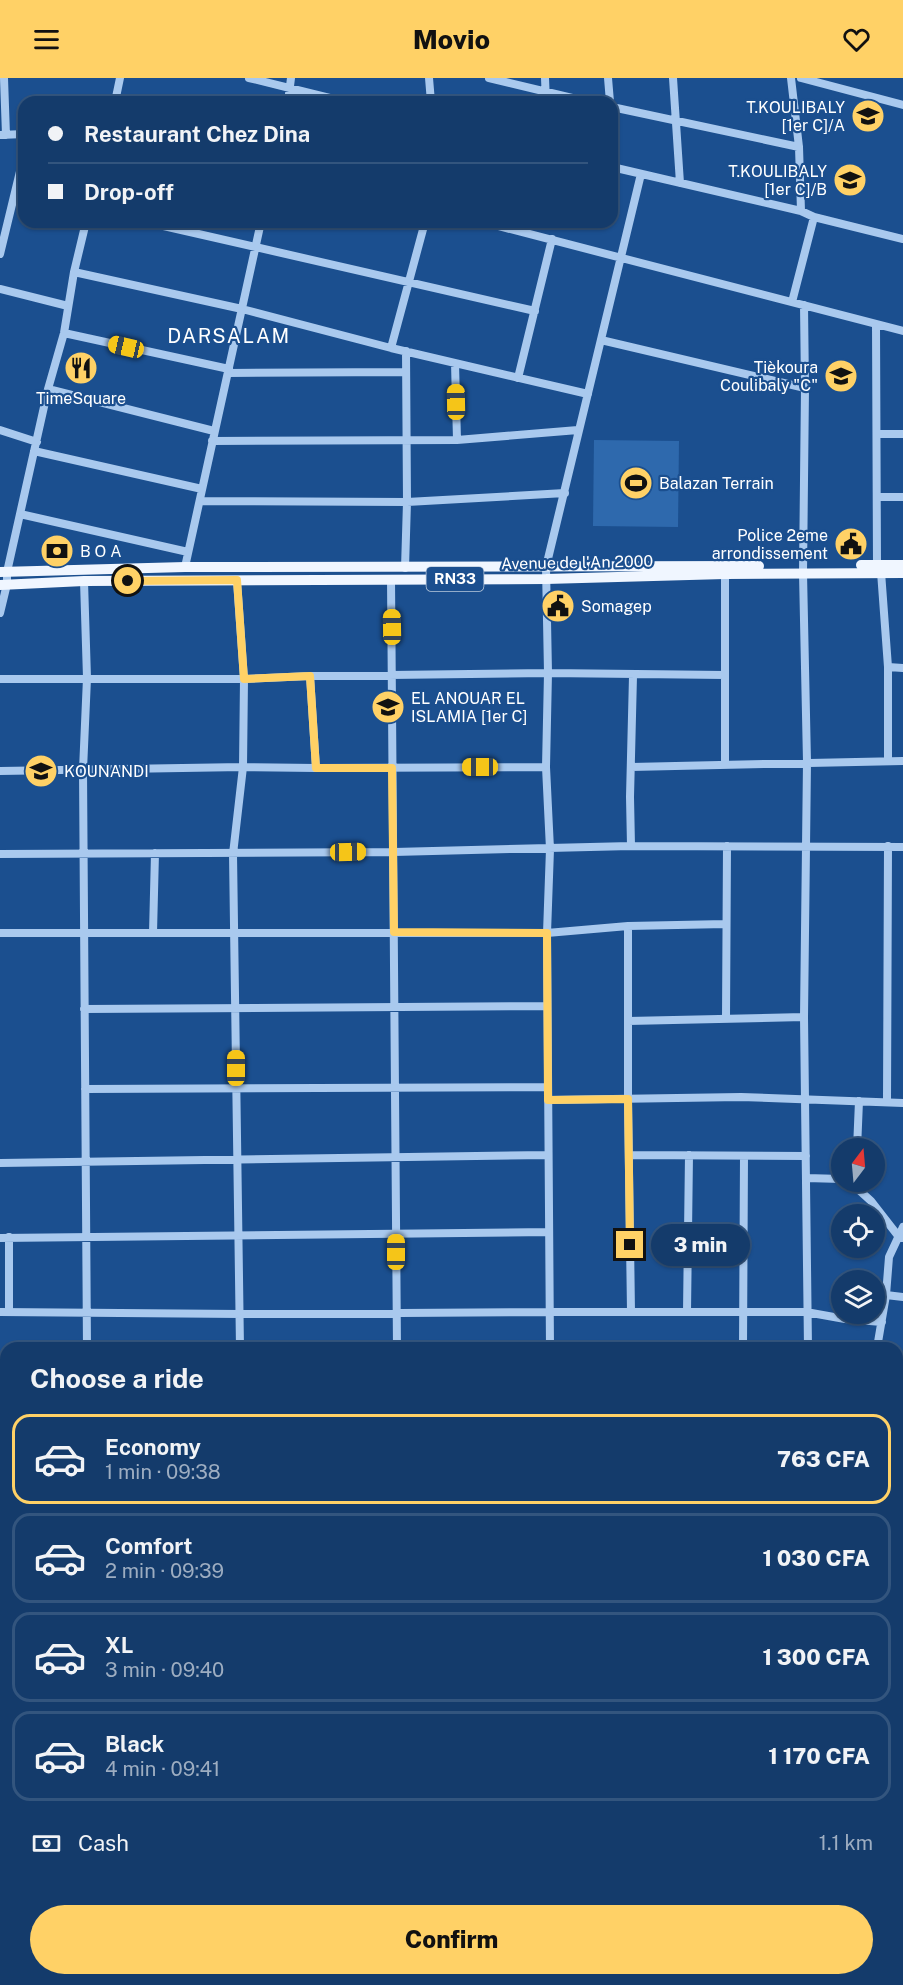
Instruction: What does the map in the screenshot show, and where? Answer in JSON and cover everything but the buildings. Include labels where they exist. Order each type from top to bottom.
[{"type":"main road","name":"Avenue de l'An 2000","points":[[3,572],[185,567],[879,569],[903,565]]},
{"type":"main road","name":"Avenue de l'An 2000","points":[[3,584],[84,581],[546,579],[725,574],[803,569]]},
{"type":"main road","name":"Avenue de l'An 2000","points":[[879,569],[903,573]]},
{"type":"street","points":[[4,78],[3,135],[18,134]]},
{"type":"street","points":[[116,96],[120,78]]},
{"type":"street","points":[[249,78],[321,96]]},
{"type":"street","points":[[289,96],[291,78]]},
{"type":"street","points":[[429,78],[430,96]]},
{"type":"street","points":[[489,78],[563,96]]},
{"type":"street","points":[[545,78],[546,96]]},
{"type":"street","points":[[608,78],[610,96]]},
{"type":"street","points":[[673,78],[680,183]]},
{"type":"street","points":[[791,78],[799,147],[801,211]]},
{"type":"street","points":[[801,78],[903,105]]},
{"type":"street","points":[[618,108],[799,147]]},
{"type":"street","points":[[618,168],[801,211],[814,217],[903,239]]},
{"type":"street","points":[[550,1342],[547,933],[550,849],[546,766],[548,673],[546,567],[640,174]]},
{"type":"street","points":[[0,254],[18,180]]},
{"type":"street","points":[[792,302],[814,217]]},
{"type":"street","points":[[0,613],[3,572],[20,514],[48,389],[64,333],[74,272],[85,228]]},
{"type":"street","points":[[171,228],[535,311]]},
{"type":"street","points":[[185,567],[213,431],[260,228]]},
{"type":"street","points":[[391,348],[423,228]]},
{"type":"street","points":[[507,228],[903,331]]},
{"type":"street","points":[[518,378],[552,239]]},
{"type":"street","points":[[74,272],[242,309],[391,348],[588,394]]},
{"type":"street","points":[[0,289],[68,306]]},
{"type":"street","points":[[804,305],[803,569],[807,762],[804,1017],[808,1342]]},
{"type":"street","points":[[876,324],[879,569],[888,667],[888,761]]},
{"type":"street","points":[[64,333],[228,371],[406,372]]},
{"type":"street","points":[[601,340],[805,388]]},
{"type":"street","points":[[405,568],[406,351]]},
{"type":"street","points":[[455,363],[457,440]]},
{"type":"street","points":[[48,389],[213,431]]},
{"type":"street","points":[[0,430],[36,446],[202,489]]},
{"type":"street","points":[[212,441],[457,440],[578,430]]},
{"type":"street","points":[[877,434],[903,434]]},
{"type":"street","points":[[200,501],[407,502],[565,493]]},
{"type":"street","points":[[878,497],[903,497]]},
{"type":"street","points":[[20,514],[188,552]]},
{"type":"street","points":[[725,574],[725,765]]},
{"type":"street","points":[[391,579],[397,1342]]},
{"type":"street","points":[[237,580],[244,679],[243,767],[233,854],[240,1342]]},
{"type":"street","points":[[84,581],[87,678],[83,770],[87,1342]]},
{"type":"street","points":[[888,667],[903,668]]},
{"type":"street","points":[[0,679],[244,679],[548,673],[633,676],[725,675]]},
{"type":"street","points":[[310,676],[316,768]]},
{"type":"street","points":[[631,846],[633,676]]},
{"type":"street","points":[[631,767],[903,761]]},
{"type":"street","points":[[0,771],[546,766]]},
{"type":"street","points":[[0,854],[394,852],[631,846],[903,847]]},
{"type":"street","points":[[726,1018],[727,846]]},
{"type":"street","points":[[887,1102],[888,846]]},
{"type":"street","points":[[153,933],[155,854]]},
{"type":"street","points":[[0,933],[547,933],[628,926],[726,924]]},
{"type":"street","points":[[628,926],[632,1312]]},
{"type":"street","points":[[84,1009],[547,1006]]},
{"type":"street","points":[[628,1021],[804,1017]]},
{"type":"street","points":[[85,1089],[548,1087]]},
{"type":"street","points":[[548,1100],[741,1097],[903,1102]]},
{"type":"street","points":[[857,1138],[859,1101]]},
{"type":"street","points":[[0,1163],[548,1155]]},
{"type":"street","points":[[629,1155],[806,1156]]},
{"type":"street","points":[[687,1312],[690,1155]]},
{"type":"street","points":[[743,1342],[744,1156]]},
{"type":"street","points":[[806,1178],[831,1179]]},
{"type":"street","points":[[861,1192],[901,1238]]},
{"type":"street","points":[[885,1302],[890,1257],[894,1243],[901,1238],[903,1227]]},
{"type":"street","points":[[549,1232],[4,1238],[5,1312],[240,1314],[806,1312],[831,1317]]},
{"type":"street","points":[[886,1295],[903,1297]]},
{"type":"street","points":[[878,1342],[882,1324]]},
{"type":"shaded area","name":"Balazan Terrain","points":[[594,440],[679,441],[678,527],[593,526]]},
{"type":"place","name":"T.KOULIBALY [1er C]/A","points":[[868,116]]},
{"type":"place","name":"T.KOULIBALY [1er C]/B","points":[[850,180]]},
{"type":"place","name":"TimeSquare","points":[[81,368]]},
{"type":"place","name":"Tièkoura Coulibaly \"C\"","points":[[841,376]]},
{"type":"place","name":"Balazan Terrain","points":[[636,483]]},
{"type":"place","name":"Police 2eme arrondissement","points":[[851,544]]},
{"type":"place","name":"B O A","points":[[57,551]]},
{"type":"place","name":"Somagep","points":[[558,606]]},
{"type":"place","name":"EL ANOUAR EL ISLAMIA [1er C]","points":[[388,707]]},
{"type":"place","name":"KOUNANDI","points":[[41,771]]},
{"type":"district","name":"DARSALAM","points":[[229,336]]},
{"type":"route","points":[[128,581],[237,580],[244,679],[310,676],[316,768],[392,768],[394,932],[547,933],[548,1100],[628,1099],[630,1245]]}]
